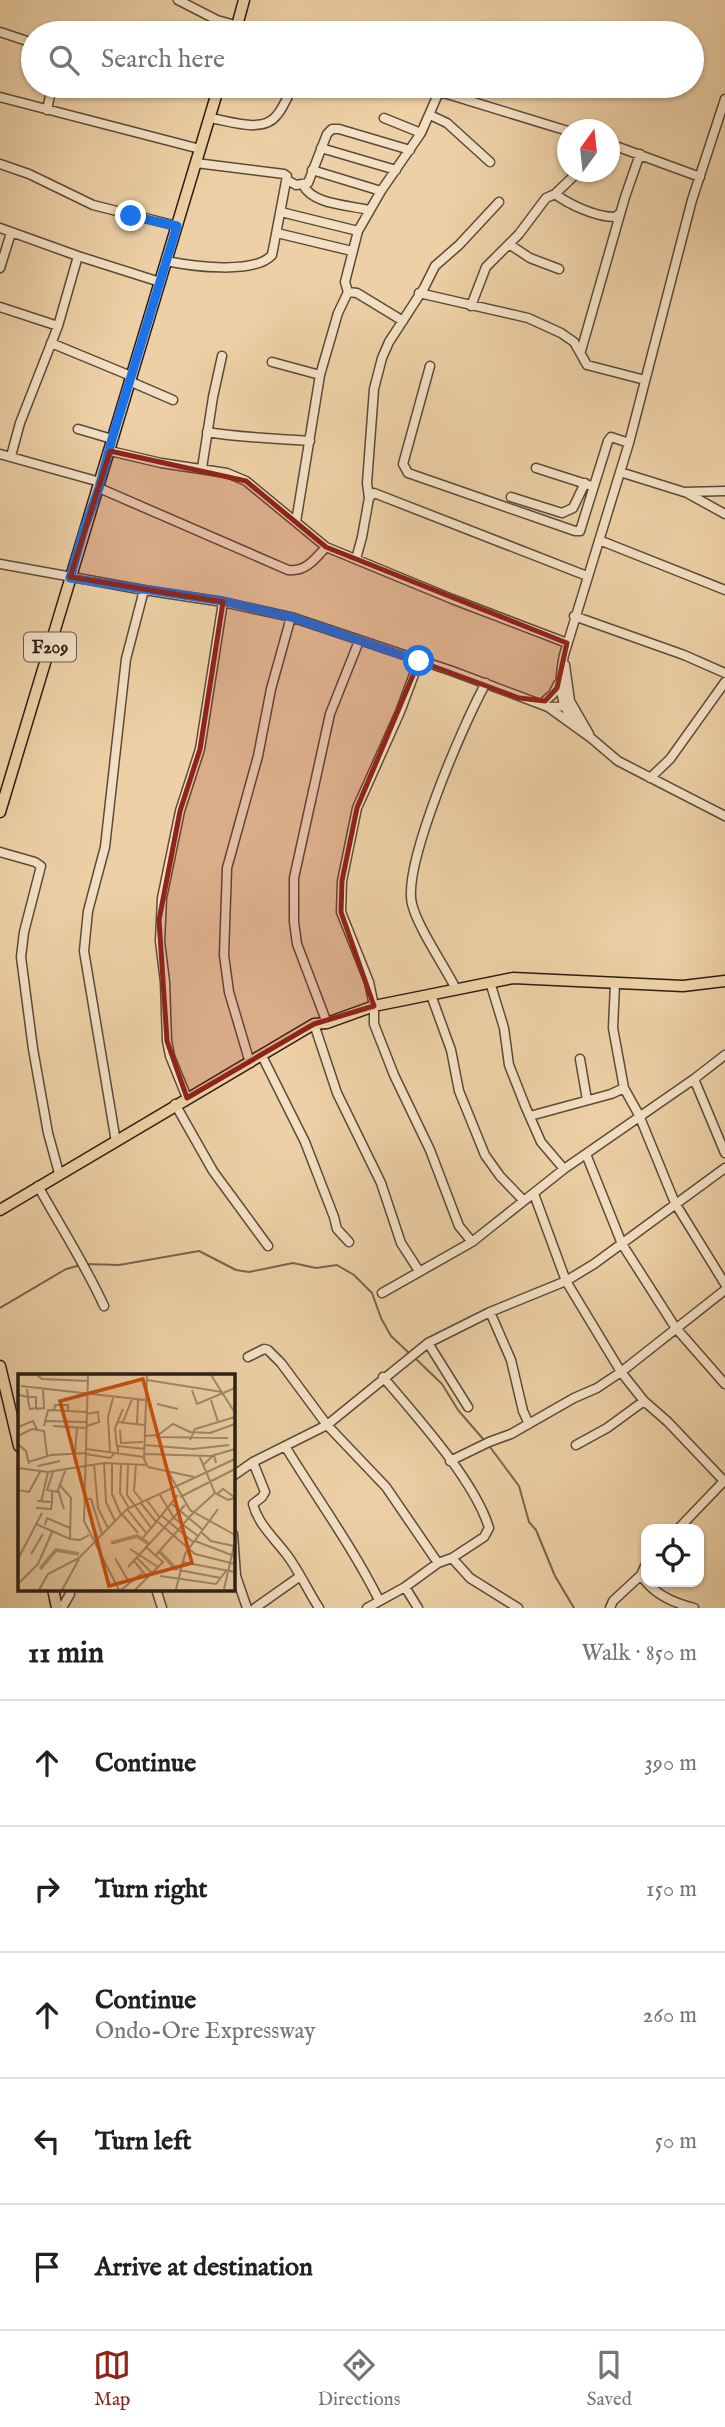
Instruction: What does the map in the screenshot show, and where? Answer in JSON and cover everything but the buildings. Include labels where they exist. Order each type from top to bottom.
[{"type":"main road","points":[[238,21],[244,0]]},
{"type":"main road","name":"F209","points":[[0,812],[215,98]]},
{"type":"main road","points":[[0,1210],[314,1024],[327,1023],[374,1006],[513,978],[683,985],[725,981]]},
{"type":"main road","points":[[0,1366],[18,1442]]},
{"type":"main road","points":[[52,1590],[60,1608]]},
{"type":"street","points":[[178,0],[219,21]]},
{"type":"street","points":[[0,32],[21,39]]},
{"type":"street","points":[[0,97],[200,149]]},
{"type":"street","points":[[47,110],[50,98]]},
{"type":"street","points":[[209,118],[257,125],[268,124],[278,115],[287,98]]},
{"type":"street","points":[[296,522],[320,375],[338,313],[348,292],[345,282],[358,231],[381,191],[421,133],[437,98]]},
{"type":"street","points":[[459,98],[557,128]]},
{"type":"street","points":[[546,704],[554,694],[574,616],[629,443],[692,200],[725,99]]},
{"type":"street","points":[[430,115],[458,132],[490,162]]},
{"type":"street","points":[[384,118],[421,133]]},
{"type":"street","points":[[287,180],[303,185],[308,183],[327,134],[332,130],[339,129],[410,150]]},
{"type":"street","points":[[620,147],[700,177]]},
{"type":"street","points":[[321,148],[396,170]]},
{"type":"street","points":[[580,351],[640,154]]},
{"type":"street","points":[[166,261],[210,267],[262,262],[272,255],[287,180],[284,174],[196,163]]},
{"type":"street","points":[[0,164],[29,174],[93,205],[177,226]]},
{"type":"street","points":[[312,170],[381,191]]},
{"type":"street","points":[[471,306],[486,267],[509,244],[546,198],[555,194],[568,182]]},
{"type":"street","points":[[303,185],[307,194],[369,210]]},
{"type":"street","points":[[555,194],[571,204],[603,216],[615,217],[620,213]]},
{"type":"street","points":[[356,559],[369,498],[367,483],[374,388],[389,342],[435,266],[459,245],[499,202]]},
{"type":"street","points":[[281,212],[358,231]]},
{"type":"street","points":[[0,228],[160,282]]},
{"type":"street","points":[[0,268],[11,233]]},
{"type":"street","points":[[277,233],[352,251]]},
{"type":"street","points":[[509,244],[530,258],[559,269]]},
{"type":"street","points":[[11,457],[20,423],[58,326],[78,256]]},
{"type":"street","points":[[348,292],[357,293],[403,321]]},
{"type":"street","points":[[419,293],[544,324],[573,342],[587,365],[645,380]]},
{"type":"street","points":[[0,307],[58,326]]},
{"type":"street","points":[[51,344],[173,400]]},
{"type":"street","points":[[202,468],[222,356]]},
{"type":"street","points":[[272,362],[320,375]]},
{"type":"street","points":[[430,366],[403,464],[408,473],[580,531],[611,438],[629,443]]},
{"type":"street","points":[[78,429],[112,439]]},
{"type":"street","points":[[207,432],[310,441]]},
{"type":"street","points":[[110,451],[160,463],[227,473],[246,481],[326,547],[567,643]]},
{"type":"street","points":[[0,454],[100,485],[288,570],[296,571],[308,566],[326,547]]},
{"type":"street","points":[[536,468],[595,486]]},
{"type":"street","points":[[620,472],[684,492],[725,514]]},
{"type":"street","points":[[511,497],[562,513],[573,508],[584,483]]},
{"type":"street","points":[[684,492],[725,491]]},
{"type":"street","points":[[369,498],[372,494],[378,494],[587,576]]},
{"type":"street","points":[[599,540],[725,590]]},
{"type":"street","points":[[0,564],[70,578],[223,601],[291,617],[486,682],[519,698],[531,697],[546,704],[580,729],[618,761],[725,816]]},
{"type":"street","points":[[116,1142],[83,951],[88,911],[105,847],[126,659],[144,590]]},
{"type":"street","points":[[187,1098],[170,1056],[167,1041],[159,920],[180,811],[200,749],[223,601]]},
{"type":"street","points":[[574,616],[684,654],[725,673]]},
{"type":"street","points":[[250,1063],[229,992],[225,955],[227,868],[258,757],[271,689],[291,617]]},
{"type":"street","points":[[327,1023],[297,944],[294,878],[330,714],[359,641]]},
{"type":"street","points":[[564,655],[567,704],[591,738]]},
{"type":"street","points":[[419,661],[400,712],[357,808],[341,890],[341,912],[362,961],[374,1006],[374,1024],[394,1075],[430,1150],[459,1226],[472,1242]]},
{"type":"street","points":[[559,678],[567,704],[580,729]]},
{"type":"street","points":[[456,989],[417,917],[410,890],[433,807],[470,711],[486,682]]},
{"type":"street","points":[[650,778],[670,759],[725,682]]},
{"type":"street","points":[[546,704],[567,704]]},
{"type":"street","points":[[0,852],[41,866],[24,932],[21,957],[31,1038],[48,1133],[59,1173]]},
{"type":"street","points":[[491,982],[504,1028],[509,1065],[541,1142],[564,1169]]},
{"type":"street","points":[[615,984],[613,1028],[624,1088],[639,1115],[675,1203],[725,1284]]},
{"type":"street","points":[[431,995],[451,1050],[459,1091],[485,1155],[523,1200]]},
{"type":"street","points":[[314,1024],[337,1093],[376,1172],[401,1242],[419,1271]]},
{"type":"street","points":[[382,1293],[472,1242],[564,1169],[725,1055]]},
{"type":"street","points":[[262,1056],[305,1142],[337,1229],[349,1242]]},
{"type":"street","points":[[580,1059],[587,1100]]},
{"type":"street","points":[[694,1079],[725,1153]]},
{"type":"street","points":[[530,1116],[624,1088]]},
{"type":"street","points":[[175,1104],[213,1171],[268,1246]]},
{"type":"street","points":[[586,1154],[622,1244],[675,1328],[725,1384]]},
{"type":"street","points":[[234,1475],[253,1462],[327,1425],[428,1343],[490,1312],[566,1281],[622,1244],[725,1168]]},
{"type":"street","points":[[38,1186],[86,1266],[104,1306]]},
{"type":"street","points":[[534,1194],[566,1281],[621,1372],[643,1401],[668,1422],[725,1481],[683,1524]]},
{"type":"street","points":[[450,1461],[511,1434],[597,1388],[725,1290]]},
{"type":"street","points":[[490,1312],[515,1374],[529,1424]]},
{"type":"street","points":[[428,1343],[468,1408]]},
{"type":"street","points":[[248,1357],[264,1349],[272,1353],[327,1425],[386,1487],[438,1563]]},
{"type":"street","points":[[367,1608],[405,1587],[438,1563],[452,1558],[484,1537],[489,1528],[479,1505],[450,1461],[383,1377]]},
{"type":"street","points":[[576,1445],[607,1428],[643,1401]]},
{"type":"street","points":[[285,1446],[320,1503],[349,1543],[379,1600]]},
{"type":"street","points":[[253,1462],[265,1492],[253,1504],[254,1508],[265,1528],[287,1555],[318,1608]]},
{"type":"street","points":[[234,1548],[236,1576],[247,1608]]},
{"type":"street","points":[[452,1558],[470,1578],[518,1608]]},
{"type":"street","points":[[610,1608],[613,1601],[641,1575]]},
{"type":"street","points":[[255,1608],[299,1577]]},
{"type":"street","points":[[405,1587],[418,1608]]},
{"type":"street","points":[[653,1587],[661,1595],[694,1608]]},
{"type":"street","points":[[60,1608],[69,1590]]},
{"type":"street","points":[[156,1590],[162,1608]]},
{"type":"highlighted area","points":[[110,451],[246,481],[326,547],[567,643],[557,688],[545,701],[519,698],[419,661],[357,808],[342,881],[341,912],[374,1006],[314,1024],[187,1098],[167,1041],[159,920],[180,811],[200,749],[223,602],[70,577]]},
{"type":"waterway","points":[[86,1264],[119,1265],[199,1251],[236,1270],[249,1272],[293,1263],[316,1268],[337,1265],[354,1275],[372,1293],[391,1336],[409,1353]]},
{"type":"waterway","points":[[0,1308],[66,1269],[81,1265]]},
{"type":"waterway","points":[[416,1359],[442,1384],[458,1410],[484,1440]]},
{"type":"waterway","points":[[490,1447],[519,1486],[529,1522],[536,1530],[555,1576],[574,1608]]},
{"type":"route","points":[[131,216],[177,226],[70,578],[223,601],[291,617],[419,661]]}]
